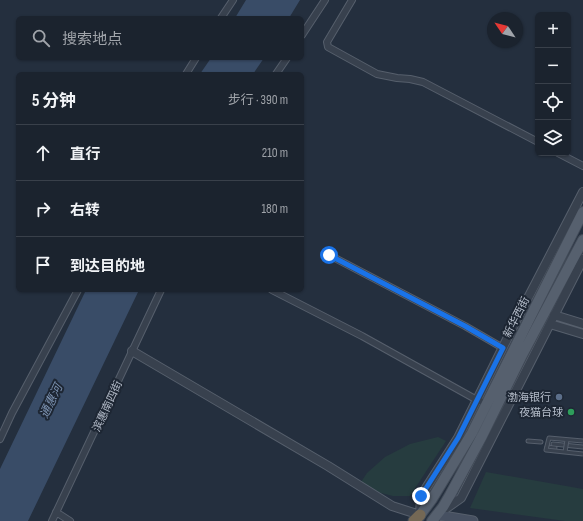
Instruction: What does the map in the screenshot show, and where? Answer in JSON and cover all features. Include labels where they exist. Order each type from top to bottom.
[{"type":"main road","name":"新华西街","points":[[421,519],[472,433],[482,401],[583,212]]},
{"type":"main road","points":[[434,518],[450,495],[482,436],[583,240]]},
{"type":"main road","points":[[421,519],[434,518],[473,521]]},
{"type":"street","points":[[223,16],[233,0]]},
{"type":"street","points":[[304,32],[325,0]]},
{"type":"street","points":[[352,0],[327,42],[328,47],[377,74],[423,82],[535,140]]},
{"type":"street","points":[[187,72],[195,60]]},
{"type":"street","points":[[277,72],[286,60]]},
{"type":"street","points":[[564,156],[583,166]]},
{"type":"street","points":[[276,292],[362,336],[482,401],[503,348],[583,192]]},
{"type":"street","points":[[329,255],[465,326],[503,348]]},
{"type":"street","points":[[434,518],[460,498],[583,259]]},
{"type":"street","points":[[0,439],[12,413],[77,292]]},
{"type":"street","name":"滨惠南四街","points":[[52,521],[160,292]]},
{"type":"street","points":[[554,316],[583,324]]},
{"type":"street","points":[[550,324],[583,334]]},
{"type":"street","points":[[132,351],[328,466],[392,506],[421,519]]},
{"type":"street","points":[[56,512],[70,521]]},
{"type":"street","points":[[406,521],[421,519]]},
{"type":"lane","points":[[583,442],[549,438],[546,450],[583,454]]},
{"type":"lane","points":[[565,452],[566,440]]},
{"type":"lane","points":[[528,441],[540,442]]},
{"type":"lane","points":[[553,444],[583,447]]},
{"type":"lane","points":[[547,447],[555,448]]},
{"type":"green space","points":[[438,437],[446,441],[410,496],[393,496],[377,492],[361,482],[367,473],[385,457],[410,444]]},
{"type":"green space","points":[[486,472],[583,489],[583,521],[565,521],[470,508]]},
{"type":"water","points":[[246,0],[300,0],[290,16],[236,16]]},
{"type":"water","points":[[210,60],[263,60],[254,72],[201,72]]},
{"type":"water","name":"通惠河","points":[[85,292],[138,292],[28,521],[0,521],[0,469]]},
{"type":"place","name":"渤海银行","points":[[559,397]]},
{"type":"place","name":"夜猫台球","points":[[571,412]]},
{"type":"route","points":[[329,255],[465,326],[503,348],[458,438],[421,496]]}]
